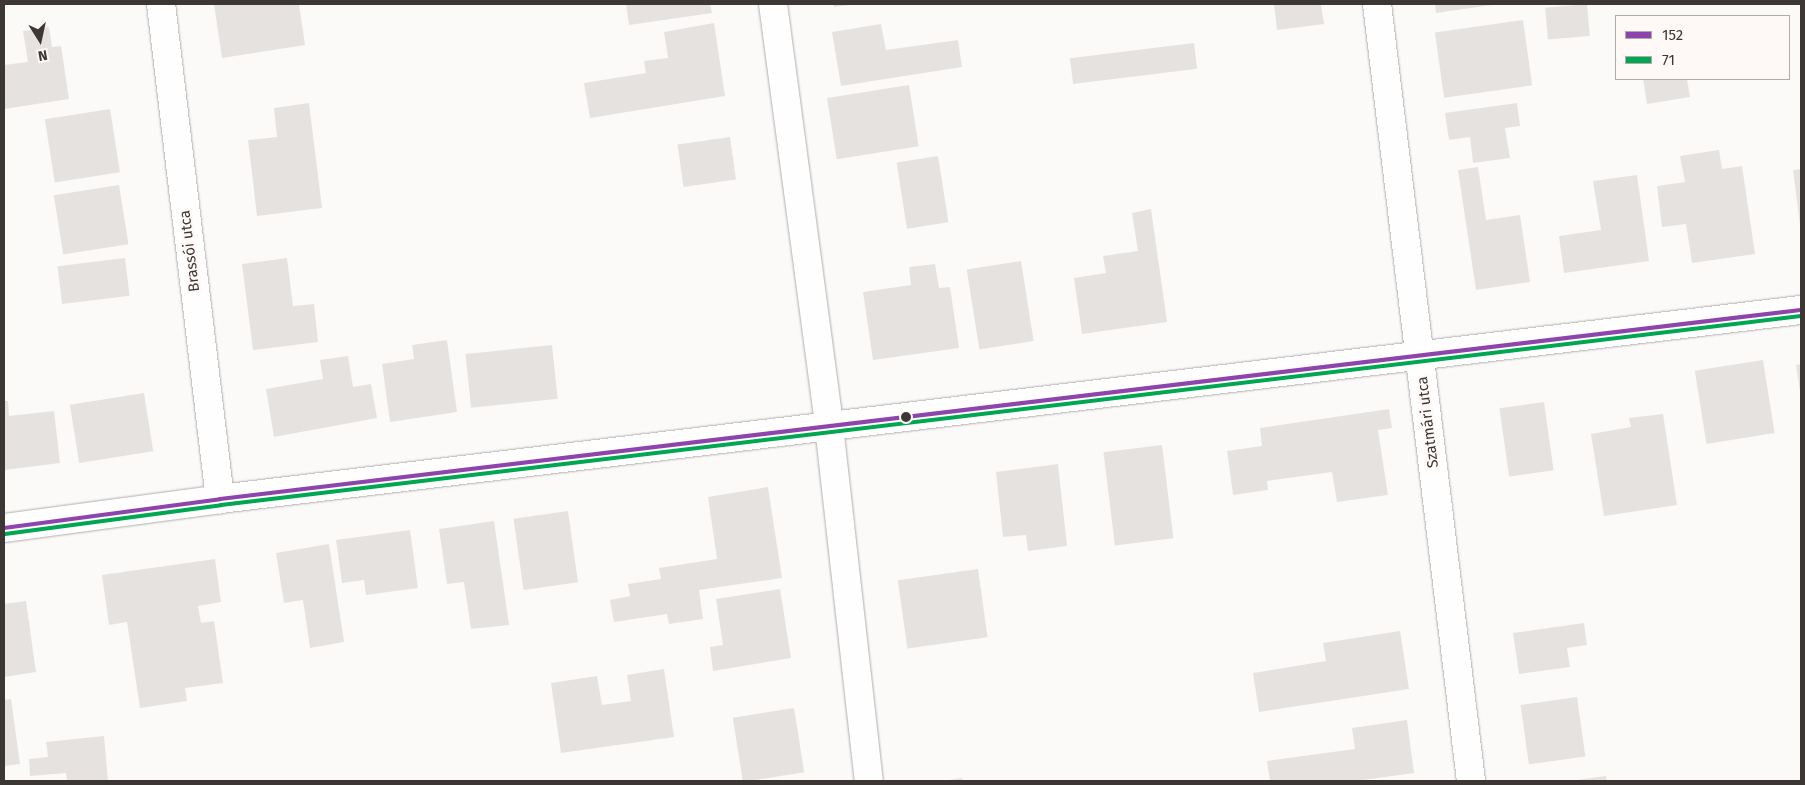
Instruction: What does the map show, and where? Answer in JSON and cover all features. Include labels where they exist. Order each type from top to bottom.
[{"type":"street","name":"Brassói utca","points":[[161,4],[220,499]]},
{"type":"street","points":[[773,4],[829,426],[869,781]]},
{"type":"street","name":"Szatmári utca","points":[[1377,4],[1471,781]]},
{"type":"street","points":[[4,528],[220,499],[1801,310]]},
{"type":"building","points":[[214,4],[299,4],[305,45],[222,58]]},
{"type":"building","points":[[626,4],[710,4],[712,13],[629,25]]},
{"type":"building","points":[[833,4],[849,4],[849,5],[834,7]]},
{"type":"building","points":[[1274,4],[1321,4],[1324,24],[1277,30]]},
{"type":"building","points":[[1435,4],[1492,4],[1492,5],[1436,13]]},
{"type":"building","points":[[1587,4],[1590,36],[1548,40],[1545,8]]},
{"type":"building","points":[[1523,20],[1532,85],[1444,98],[1435,32]]},
{"type":"building","points":[[714,23],[725,96],[590,118],[584,83],[646,73],[644,61],[668,58],[664,32]]},
{"type":"building","points":[[881,24],[886,50],[958,40],[962,67],[841,86],[832,32]]},
{"type":"building","points":[[49,27],[52,47],[61,46],[69,99],[4,109],[4,65],[28,62],[23,31]]},
{"type":"building","points":[[1194,43],[1197,69],[1073,84],[1070,58]]},
{"type":"building","points":[[1643,80],[1687,80],[1690,97],[1647,104]]},
{"type":"building","points":[[909,85],[919,146],[837,159],[827,98]]},
{"type":"building","points":[[309,103],[322,208],[257,216],[248,140],[277,137],[274,108]]},
{"type":"building","points":[[1517,103],[1520,126],[1505,128],[1510,158],[1473,163],[1470,137],[1449,140],[1445,113]]},
{"type":"building","points":[[110,109],[120,172],[55,183],[45,119]]},
{"type":"building","points":[[730,137],[736,180],[684,187],[678,144]]},
{"type":"building","points":[[1719,150],[1722,169],[1742,166],[1755,254],[1692,263],[1686,224],[1662,227],[1657,186],[1685,182],[1680,156]]},
{"type":"building","points":[[938,156],[948,222],[907,229],[897,163]]},
{"type":"building","points":[[1478,167],[1486,220],[1520,215],[1530,282],[1476,290],[1458,170]]},
{"type":"building","points":[[1801,169],[1801,225],[1800,225],[1793,170]]},
{"type":"building","points":[[1637,175],[1649,261],[1564,273],[1559,236],[1601,230],[1593,181]]},
{"type":"building","points":[[119,185],[128,244],[63,255],[54,195]]},
{"type":"building","points":[[1151,209],[1167,322],[1082,334],[1074,278],[1106,273],[1103,256],[1138,251],[1132,213]]},
{"type":"building","points":[[125,258],[130,296],[62,304],[58,266]]},
{"type":"building","points":[[287,258],[293,306],[314,304],[318,342],[253,350],[242,264]]},
{"type":"building","points":[[1021,261],[1034,341],[979,350],[967,270]]},
{"type":"building","points":[[935,264],[939,288],[950,287],[959,348],[873,360],[863,292],[911,285],[909,267]]},
{"type":"building","points":[[447,340],[457,412],[390,422],[382,364],[414,359],[412,345]]},
{"type":"building","points":[[552,345],[558,399],[471,408],[465,354]]},
{"type":"building","points":[[348,356],[353,387],[371,384],[377,418],[274,437],[266,389],[323,379],[320,360]]},
{"type":"building","points":[[1763,360],[1775,433],[1706,444],[1695,371]]},
{"type":"building","points":[[1801,364],[1801,392],[1800,392],[1796,365]]},
{"type":"building","points":[[144,393],[153,451],[79,463],[70,405]]},
{"type":"building","points":[[4,401],[8,401],[9,416],[54,411],[60,463],[4,470]]},
{"type":"building","points":[[1544,402],[1554,470],[1509,477],[1499,408]]},
{"type":"building","points":[[1389,409],[1392,428],[1378,430],[1388,495],[1337,502],[1332,472],[1267,481],[1268,490],[1233,495],[1227,451],[1262,446],[1260,428]]},
{"type":"building","points":[[1663,414],[1677,505],[1604,516],[1591,434],[1631,427],[1629,418]]},
{"type":"building","points":[[1162,445],[1173,538],[1115,545],[1103,452]]},
{"type":"building","points":[[1058,464],[1067,546],[1028,551],[1026,535],[1003,537],[996,472]]},
{"type":"building","points":[[768,487],[782,578],[699,590],[703,619],[669,624],[667,614],[614,622],[610,600],[630,596],[628,584],[661,579],[659,568],[717,559],[708,497]]},
{"type":"building","points":[[568,511],[578,582],[524,590],[514,519]]},
{"type":"building","points":[[494,521],[509,625],[471,629],[464,582],[447,584],[439,529]]},
{"type":"building","points":[[410,530],[418,588],[366,595],[364,580],[342,583],[336,540]]},
{"type":"building","points":[[329,544],[344,642],[310,648],[303,600],[284,603],[276,553]]},
{"type":"building","points":[[215,559],[221,602],[198,606],[201,623],[214,621],[223,683],[185,688],[187,701],[140,708],[127,622],[109,625],[102,575]]},
{"type":"building","points":[[978,569],[988,637],[907,649],[898,580]]},
{"type":"building","points":[[780,589],[791,658],[713,671],[710,647],[723,645],[716,599]]},
{"type":"building","points":[[26,601],[36,672],[4,677],[4,604]]},
{"type":"building","points":[[1584,623],[1587,645],[1567,648],[1570,667],[1519,674],[1513,633]]},
{"type":"building","points":[[1400,631],[1409,689],[1259,712],[1253,673],[1326,661],[1323,643]]},
{"type":"building","points":[[664,669],[674,737],[561,753],[551,683],[597,676],[602,705],[631,701],[627,675]]},
{"type":"building","points":[[1577,697],[1585,756],[1529,764],[1521,705]]},
{"type":"building","points":[[11,699],[20,764],[4,766],[4,700]]},
{"type":"building","points":[[794,708],[804,772],[743,781],[733,718]]},
{"type":"building","points":[[1407,720],[1414,773],[1356,781],[1270,781],[1267,761],[1355,749],[1352,728]]},
{"type":"building","points":[[104,736],[108,781],[67,781],[66,773],[30,776],[29,759],[48,757],[46,742]]},
{"type":"building","points":[[1606,776],[1607,781],[1577,781],[1577,780]]},
{"type":"building","points":[[962,778],[963,781],[949,781],[949,780]]},
{"type":"transit line","name":"152","points":[[4,528],[220,499],[1801,310]]},
{"type":"transit line","name":"71","points":[[5,534],[221,505],[1801,316]]}]
